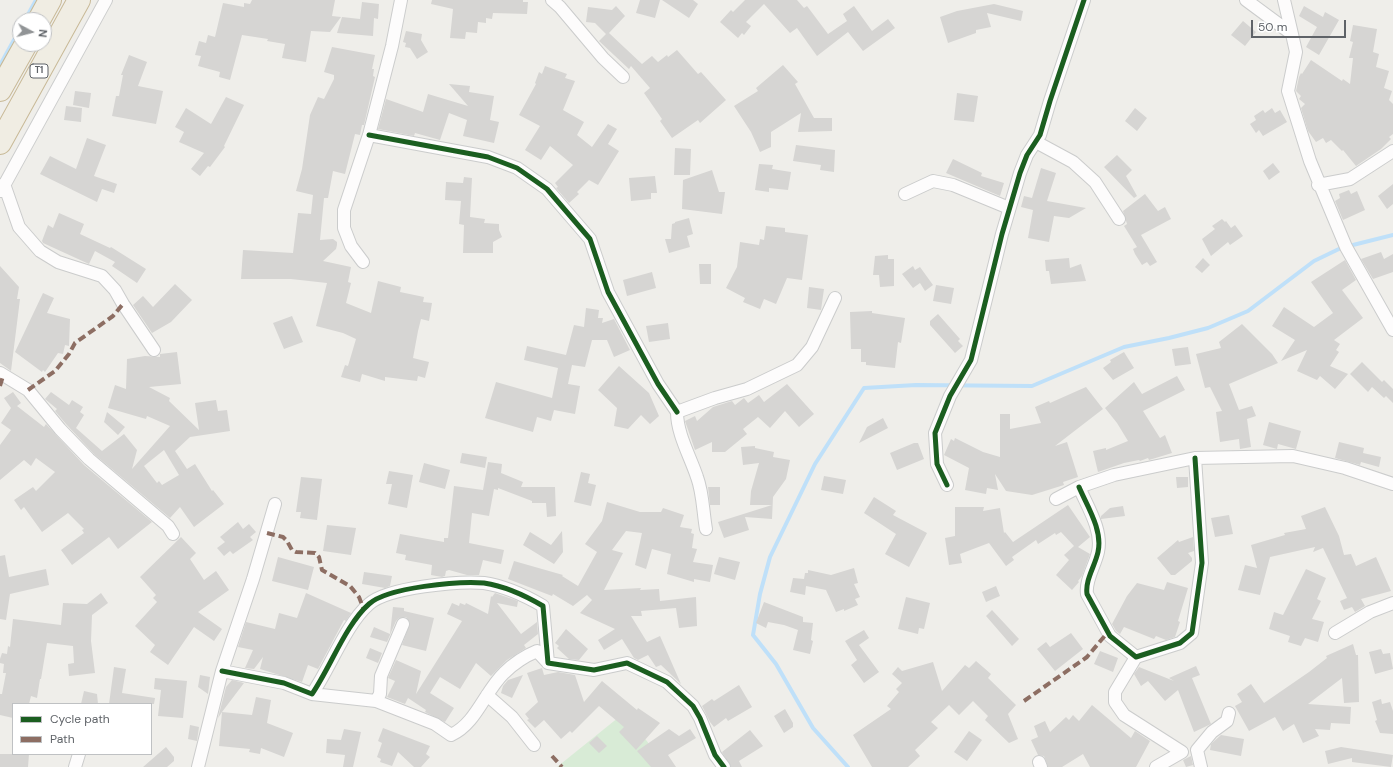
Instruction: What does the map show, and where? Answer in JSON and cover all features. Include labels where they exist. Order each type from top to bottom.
[{"type":"highway","points":[[43,12],[50,0]]},
{"type":"highway","name":"T1","points":[[0,143],[79,0]]},
{"type":"highway","name":"T1","points":[[0,90],[21,52]]},
{"type":"street","points":[[106,0],[2,188],[19,227],[40,251],[58,262],[102,276],[116,290],[123,304],[154,350]]},
{"type":"street","points":[[363,262],[351,246],[344,228],[344,210],[369,135],[392,46],[401,0]]},
{"type":"street","points":[[552,0],[560,7],[603,58],[623,77]]},
{"type":"street","points":[[947,485],[937,464],[935,433],[950,396],[971,360],[1009,208],[1027,155],[1040,135],[1084,0]]},
{"type":"street","points":[[1246,0],[1292,34]]},
{"type":"street","points":[[1284,0],[1296,52],[1288,91],[1318,185],[1357,271],[1393,330]]},
{"type":"street","points":[[369,135],[488,157],[517,168],[547,189],[590,239],[608,292],[658,384],[677,412],[677,421],[681,435],[698,479],[706,529]]},
{"type":"street","points":[[1036,142],[1073,162],[1095,182],[1119,218]]},
{"type":"street","points":[[1318,185],[1350,179],[1393,151]]},
{"type":"street","points":[[905,194],[933,181],[953,185],[1009,208]]},
{"type":"street","points":[[677,412],[715,398],[747,389],[797,365],[812,347],[835,298]]},
{"type":"street","points":[[0,373],[28,390],[60,429],[89,459],[168,526],[173,534]]},
{"type":"street","points":[[1056,499],[1079,487],[1114,475],[1195,458],[1293,456],[1345,468],[1393,484]]},
{"type":"street","points":[[1182,752],[1124,715],[1115,702],[1115,692],[1136,657],[1180,643],[1192,633],[1202,563],[1195,458]]},
{"type":"street","points":[[1079,487],[1098,535],[1098,552],[1086,588],[1087,594],[1110,636],[1136,657]]},
{"type":"street","points":[[198,767],[222,671],[253,579],[275,504]]},
{"type":"street","points":[[312,694],[353,623],[369,603],[402,590],[445,584],[484,583],[524,595],[543,606],[548,663]]},
{"type":"street","points":[[1335,633],[1370,612],[1393,603]]},
{"type":"street","points":[[376,701],[380,694],[381,676],[402,624]]},
{"type":"street","points":[[222,671],[284,683],[312,694],[376,701],[435,724],[451,734],[461,729],[476,712],[503,673],[527,655],[537,651],[548,663],[594,670],[627,663],[667,682],[692,706],[700,718],[715,755],[724,767]]},
{"type":"street","points":[[487,695],[512,717],[534,745]]},
{"type":"street","points":[[1156,767],[1182,752],[1197,750],[1212,732],[1227,721],[1230,713]]},
{"type":"street","points":[[1197,750],[1201,767]]},
{"type":"street","points":[[75,767],[79,755]]},
{"type":"green space","points":[[624,713],[668,767],[557,767]]},
{"type":"building","points":[[252,0],[335,0],[332,16],[341,17],[330,32],[311,31],[306,62],[282,58],[285,44],[267,41],[268,39],[242,35],[230,80],[219,77],[220,72],[198,66],[201,56],[195,55],[199,41],[206,43],[208,35],[215,37],[223,3],[244,7],[244,3],[250,4]]},
{"type":"building","points":[[432,0],[523,0],[523,2],[528,2],[527,14],[493,13],[492,19],[486,18],[486,23],[478,22],[477,33],[466,32],[465,39],[450,38],[453,9],[431,4]]},
{"type":"building","points":[[640,0],[660,0],[655,18],[636,13]]},
{"type":"building","points":[[662,0],[693,0],[698,4],[689,18]]},
{"type":"building","points":[[745,0],[797,0],[804,8],[807,6],[828,34],[847,21],[843,14],[854,6],[872,31],[888,19],[895,28],[863,51],[848,32],[817,56],[797,28],[790,33],[764,4],[746,22],[751,26],[744,35],[742,33],[738,38],[720,22],[731,10],[733,12]]},
{"type":"building","points":[[362,2],[379,4],[378,19],[374,18],[373,36],[337,33],[342,17],[360,19]]},
{"type":"building","points":[[994,4],[1023,11],[1021,21],[987,13],[991,27],[976,30],[976,33],[948,43],[940,17],[957,11]]},
{"type":"building","points":[[616,6],[625,16],[609,33],[642,64],[652,56],[658,62],[677,50],[698,74],[701,72],[726,100],[700,123],[698,120],[672,138],[660,121],[662,119],[644,93],[650,88],[631,66],[629,69],[599,41],[606,34],[595,23],[586,22],[588,7],[612,10]]},
{"type":"building","points":[[1304,6],[1323,17],[1325,12],[1339,20],[1319,55],[1306,47],[1317,27],[1299,16]]},
{"type":"building","points":[[1243,21],[1256,32],[1245,46],[1231,35]]},
{"type":"building","points":[[1353,25],[1377,29],[1373,52],[1379,54],[1376,67],[1389,71],[1384,88],[1392,91],[1389,100],[1393,104],[1393,134],[1389,137],[1391,139],[1381,149],[1356,166],[1343,150],[1342,151],[1331,140],[1326,143],[1323,138],[1316,142],[1308,131],[1301,108],[1305,104],[1299,99],[1301,96],[1296,91],[1299,77],[1311,60],[1342,81],[1343,79],[1350,84],[1353,58],[1349,58],[1353,42],[1350,41]]},
{"type":"building","points":[[406,31],[422,34],[421,40],[428,52],[417,59],[410,48],[405,47],[406,43],[403,42]]},
{"type":"building","points":[[332,47],[375,55],[372,69],[374,69],[373,76],[375,77],[364,125],[362,125],[360,135],[355,134],[345,174],[333,171],[328,198],[324,198],[320,240],[333,239],[337,242],[337,245],[336,249],[323,261],[351,267],[348,282],[351,283],[346,303],[371,313],[378,281],[401,287],[400,292],[424,297],[423,302],[432,303],[429,321],[421,319],[418,331],[413,358],[429,362],[425,378],[418,376],[417,381],[385,377],[385,381],[362,374],[360,382],[341,377],[345,365],[348,366],[356,339],[343,333],[316,326],[327,283],[291,279],[241,279],[243,250],[293,253],[298,213],[311,214],[313,195],[296,191],[302,169],[310,115],[318,97],[324,99],[334,79],[334,75],[324,72]]},
{"type":"building","points":[[129,55],[147,62],[138,86],[163,91],[156,124],[112,116],[116,96],[119,96],[123,75],[121,75]]},
{"type":"building","points":[[783,65],[798,82],[795,84],[814,118],[832,118],[832,131],[798,132],[801,113],[771,132],[771,147],[760,152],[751,132],[734,106],[758,91],[756,88]]},
{"type":"building","points":[[545,66],[567,74],[565,78],[575,81],[563,110],[584,122],[577,135],[592,147],[608,124],[617,129],[608,144],[619,151],[598,185],[589,180],[577,192],[579,194],[569,203],[556,188],[558,187],[555,183],[573,165],[550,146],[541,160],[525,150],[540,126],[519,115],[536,84],[535,83],[539,72],[542,74]]},
{"type":"building","points":[[449,84],[470,86],[469,92],[494,96],[490,120],[499,122],[494,143],[463,136],[467,120],[449,113],[440,140],[415,133],[414,136],[378,129],[386,99],[423,112],[428,94],[468,106]]},
{"type":"building","points":[[75,91],[91,93],[89,108],[73,105]]},
{"type":"building","points":[[957,93],[978,96],[974,122],[954,120]]},
{"type":"building","points":[[226,97],[244,105],[224,146],[225,147],[210,167],[208,166],[200,176],[191,169],[204,153],[179,142],[184,132],[175,127],[186,108],[211,124]]},
{"type":"building","points":[[66,106],[82,108],[81,122],[64,120]]},
{"type":"building","points":[[1135,108],[1147,118],[1137,131],[1125,121]]},
{"type":"building","points":[[1272,108],[1275,113],[1280,110],[1287,122],[1263,136],[1259,130],[1256,133],[1250,124],[1256,120],[1254,116],[1263,110],[1265,113]]},
{"type":"building","points":[[87,138],[106,145],[94,176],[117,184],[114,193],[102,189],[97,202],[40,174],[50,156],[76,169]]},
{"type":"building","points":[[796,145],[835,150],[834,172],[820,170],[821,165],[793,161]]},
{"type":"building","points":[[675,148],[691,149],[690,175],[674,175]]},
{"type":"building","points":[[1117,155],[1132,170],[1126,176],[1137,196],[1134,198],[1104,167]]},
{"type":"building","points":[[953,159],[982,173],[981,176],[1004,183],[1000,196],[946,173]]},
{"type":"building","points":[[1273,163],[1280,172],[1269,180],[1263,171]]},
{"type":"building","points":[[759,164],[773,165],[772,169],[791,172],[788,190],[769,188],[769,192],[755,190]]},
{"type":"building","points":[[1041,168],[1056,173],[1047,201],[1086,208],[1069,218],[1054,216],[1049,242],[1028,238],[1033,210],[1021,207],[1024,196],[1032,198]]},
{"type":"building","points":[[712,170],[719,192],[725,192],[722,214],[682,209],[683,180]]},
{"type":"building","points":[[655,176],[657,193],[651,193],[651,199],[631,201],[629,178]]},
{"type":"building","points":[[464,177],[472,178],[470,217],[485,219],[484,223],[499,224],[499,230],[502,237],[493,242],[493,253],[463,253],[464,225],[459,224],[461,201],[445,200],[446,182],[463,183]]},
{"type":"building","points":[[1393,184],[1393,204],[1387,209],[1378,196]]},
{"type":"building","points":[[1349,190],[1351,194],[1357,191],[1365,210],[1343,220],[1335,201],[1340,198],[1339,194]]},
{"type":"building","points":[[1145,194],[1158,211],[1165,207],[1171,219],[1141,235],[1157,262],[1150,266],[1147,262],[1142,265],[1133,249],[1137,247],[1124,226],[1127,224],[1123,211]]},
{"type":"building","points":[[59,213],[84,224],[80,234],[110,248],[111,247],[146,269],[137,283],[112,266],[115,262],[95,251],[89,264],[43,243],[42,241],[48,225],[53,228]]},
{"type":"building","points":[[689,218],[693,234],[687,236],[690,247],[669,253],[665,239],[671,239],[672,224]]},
{"type":"building","points":[[1222,219],[1225,222],[1226,221],[1231,228],[1235,225],[1243,236],[1230,245],[1228,242],[1211,256],[1202,239],[1215,229],[1212,226]]},
{"type":"building","points":[[766,226],[785,228],[785,232],[808,235],[802,280],[787,278],[776,304],[764,299],[760,309],[743,302],[745,298],[726,288],[737,267],[740,242],[759,245],[760,239],[764,240]]},
{"type":"building","points":[[1381,252],[1384,259],[1393,254],[1393,272],[1373,279],[1361,259]]},
{"type":"building","points":[[888,255],[888,259],[894,259],[894,286],[880,287],[879,275],[873,275],[875,256]]},
{"type":"building","points":[[1069,258],[1070,268],[1081,264],[1086,281],[1051,284],[1049,271],[1046,271],[1045,260]]},
{"type":"building","points":[[1203,258],[1210,265],[1202,273],[1195,267]]},
{"type":"building","points":[[1345,260],[1356,280],[1342,290],[1363,318],[1334,340],[1340,344],[1336,350],[1339,352],[1330,366],[1348,374],[1335,389],[1320,376],[1317,380],[1297,371],[1307,350],[1281,361],[1295,340],[1272,326],[1284,307],[1314,327],[1333,313],[1311,282]]},
{"type":"building","points":[[699,264],[711,264],[711,284],[700,284]]},
{"type":"building","points":[[0,266],[19,287],[17,299],[20,299],[11,371],[0,363]]},
{"type":"building","points":[[913,266],[915,270],[920,267],[933,285],[925,291],[920,283],[913,288],[902,274]]},
{"type":"building","points":[[652,272],[656,288],[627,296],[623,280]]},
{"type":"building","points":[[175,284],[192,300],[171,322],[152,333],[133,305],[143,296],[153,307]]},
{"type":"building","points":[[936,285],[954,288],[951,304],[933,301]]},
{"type":"building","points":[[809,287],[824,289],[821,310],[807,308]]},
{"type":"building","points":[[43,293],[54,298],[47,313],[70,319],[69,346],[65,345],[63,354],[58,353],[45,372],[43,370],[42,372],[15,352]]},
{"type":"building","points":[[586,308],[599,310],[598,318],[603,318],[602,323],[614,319],[630,350],[614,357],[607,340],[592,340],[585,367],[572,365],[568,384],[580,386],[575,414],[554,410],[551,421],[537,417],[533,432],[485,418],[496,382],[552,398],[558,368],[524,360],[527,346],[566,355],[574,325],[584,327]]},
{"type":"building","points":[[872,311],[872,313],[905,318],[901,343],[898,342],[895,368],[866,365],[866,362],[861,362],[861,349],[851,349],[850,312]]},
{"type":"building","points":[[938,314],[960,339],[958,341],[963,346],[955,353],[930,325],[930,321]]},
{"type":"building","points":[[292,316],[303,342],[284,349],[273,323]]},
{"type":"building","points":[[668,323],[670,339],[649,342],[646,326]]},
{"type":"building","points":[[1242,324],[1272,354],[1278,363],[1229,384],[1239,410],[1252,406],[1256,416],[1247,419],[1251,447],[1240,449],[1239,439],[1220,442],[1216,412],[1222,411],[1210,387],[1205,388],[1196,354],[1221,348],[1219,342]]},
{"type":"building","points":[[1188,347],[1191,364],[1175,366],[1172,349]]},
{"type":"building","points":[[177,352],[181,384],[149,387],[170,398],[169,401],[199,430],[195,403],[216,400],[218,411],[227,410],[230,431],[190,437],[175,451],[187,469],[195,464],[212,491],[213,490],[224,504],[194,527],[180,507],[170,518],[94,454],[55,411],[57,409],[45,399],[51,392],[69,405],[72,400],[83,407],[80,412],[84,415],[76,428],[102,451],[124,434],[137,450],[132,469],[170,426],[147,416],[146,419],[108,408],[115,385],[126,389],[127,359],[145,356],[160,357],[160,354]],"holes":[[[164,450],[179,475],[162,485],[159,481],[157,483],[144,466]]]},
{"type":"building","points":[[1124,352],[1134,368],[1113,380],[1103,368],[1111,362],[1110,360]]},
{"type":"building","points":[[1362,362],[1382,382],[1384,380],[1393,389],[1393,403],[1386,396],[1384,398],[1372,387],[1368,392],[1350,374]]},
{"type":"building","points":[[619,366],[649,393],[659,416],[650,424],[641,415],[628,429],[614,426],[617,408],[598,390]]},
{"type":"building","points":[[1177,376],[1185,390],[1143,411],[1160,438],[1165,435],[1172,453],[1149,460],[1148,458],[1140,461],[1124,463],[1098,472],[1093,451],[1106,448],[1106,450],[1128,441],[1117,423],[1105,408],[1134,382],[1142,394]]},
{"type":"building","points":[[787,384],[814,414],[799,427],[785,411],[770,428],[758,417],[743,429],[747,434],[725,452],[712,452],[712,442],[695,450],[685,421],[695,416],[697,421],[713,407],[732,401],[735,405],[744,398],[748,403],[759,395],[764,402]]},
{"type":"building","points":[[1086,387],[1103,409],[1055,446],[1067,442],[1078,477],[1063,482],[1064,485],[1032,495],[1006,491],[995,474],[998,490],[987,488],[986,494],[965,490],[969,468],[944,455],[951,439],[954,441],[955,438],[983,452],[1000,457],[1000,414],[1010,414],[1010,429],[1041,423],[1035,407],[1049,401],[1050,403]]},
{"type":"building","points":[[13,392],[21,403],[17,406],[44,427],[46,424],[84,465],[152,522],[118,549],[109,537],[72,565],[61,550],[84,533],[82,530],[84,529],[68,513],[42,532],[24,507],[21,510],[14,500],[33,487],[36,491],[55,472],[36,458],[31,466],[24,460],[0,480],[0,445],[11,430],[1,423],[11,408],[4,398]]},
{"type":"building","points":[[107,412],[125,427],[118,435],[104,422]]},
{"type":"building","points":[[883,418],[888,428],[859,443],[867,427]]},
{"type":"building","points":[[1269,422],[1301,431],[1296,449],[1278,444],[1277,449],[1263,445]]},
{"type":"building","points":[[1339,442],[1364,448],[1363,453],[1381,457],[1379,467],[1361,462],[1360,465],[1335,458]]},
{"type":"building","points":[[914,443],[918,443],[924,459],[897,470],[890,453]]},
{"type":"building","points":[[755,446],[755,448],[774,452],[773,457],[790,460],[786,479],[773,497],[772,519],[745,517],[749,530],[724,538],[718,522],[772,505],[750,505],[751,491],[759,463],[743,465],[741,447]]},
{"type":"building","points":[[462,453],[487,457],[485,468],[460,463]]},
{"type":"building","points":[[488,462],[502,464],[501,473],[523,482],[521,487],[555,487],[556,516],[547,517],[546,503],[532,503],[532,501],[498,488],[498,490],[494,489],[489,516],[472,513],[469,543],[504,550],[501,564],[483,560],[479,575],[467,575],[449,570],[446,571],[445,576],[442,577],[431,575],[432,565],[405,560],[406,555],[396,553],[400,534],[444,542],[444,538],[448,538],[454,486],[483,490]]},
{"type":"building","points":[[424,463],[450,470],[445,489],[419,482]]},
{"type":"building","points":[[389,471],[413,475],[407,508],[388,504],[392,484],[386,484]]},
{"type":"building","points":[[581,472],[590,474],[588,483],[596,485],[591,506],[574,502]]},
{"type":"building","points":[[824,476],[846,480],[843,494],[821,490]]},
{"type":"building","points":[[301,477],[322,479],[317,520],[300,518],[301,512],[296,512]]},
{"type":"building","points":[[1176,477],[1188,477],[1188,487],[1177,488]]},
{"type":"building","points":[[708,487],[720,487],[720,505],[710,505]]},
{"type":"building","points":[[874,497],[896,511],[893,515],[927,533],[909,567],[885,554],[896,534],[864,513]]},
{"type":"building","points":[[607,502],[640,512],[661,512],[663,508],[684,515],[680,527],[692,529],[691,533],[694,534],[692,548],[697,549],[693,562],[713,565],[710,582],[694,579],[694,582],[667,574],[671,554],[652,549],[646,569],[635,565],[642,533],[626,531],[612,550],[623,553],[604,590],[641,588],[640,590],[659,589],[660,601],[696,597],[697,626],[679,628],[676,608],[641,611],[642,616],[631,616],[647,642],[660,636],[681,684],[661,665],[656,667],[648,655],[638,660],[634,658],[622,639],[604,650],[598,640],[615,629],[580,613],[592,600],[587,595],[573,606],[553,594],[552,596],[508,579],[514,561],[563,575],[562,576],[578,586],[597,552],[585,544],[602,521]]},
{"type":"building","points":[[1068,505],[1090,537],[1078,547],[1090,554],[1082,576],[1078,581],[1079,582],[1072,590],[1056,575],[1069,560],[1064,555],[1074,546],[1061,532],[1056,535],[1055,533],[1038,544],[1036,540],[1012,557],[1014,560],[1006,566],[989,543],[960,554],[962,563],[949,565],[945,538],[955,536],[955,507],[984,507],[983,511],[1000,508],[1004,533],[1005,532],[1013,542]]},
{"type":"building","points":[[1123,506],[1125,516],[1101,519],[1101,516],[1110,508]]},
{"type":"building","points":[[1325,507],[1339,536],[1344,555],[1351,554],[1356,566],[1376,557],[1391,591],[1361,599],[1365,606],[1355,612],[1352,607],[1344,610],[1340,601],[1347,598],[1323,548],[1313,552],[1315,547],[1270,557],[1260,595],[1238,590],[1245,565],[1257,568],[1251,545],[1285,535],[1284,533],[1306,529],[1301,516]]},
{"type":"building","points":[[1229,515],[1233,534],[1215,537],[1211,518]]},
{"type":"building","points":[[238,522],[243,529],[249,524],[256,532],[250,537],[253,540],[233,554],[230,551],[224,556],[217,548],[225,542],[220,537]]},
{"type":"building","points":[[327,525],[356,528],[351,555],[323,551]]},
{"type":"building","points":[[562,531],[563,552],[554,564],[523,545],[530,532],[551,545]]},
{"type":"building","points":[[181,537],[196,553],[190,559],[204,580],[216,571],[229,590],[198,612],[222,629],[214,641],[194,627],[168,665],[150,652],[155,645],[135,626],[157,602],[153,598],[156,595],[140,577]]},
{"type":"building","points":[[1193,537],[1194,551],[1188,553],[1192,558],[1192,561],[1175,575],[1171,575],[1157,558],[1178,540],[1179,542]]},
{"type":"building","points":[[5,555],[9,577],[46,569],[49,585],[10,594],[6,620],[0,619],[0,556]]},
{"type":"building","points":[[278,557],[314,567],[308,590],[272,581]]},
{"type":"building","points":[[719,557],[740,562],[735,580],[714,574]]},
{"type":"building","points":[[854,568],[858,583],[854,584],[860,597],[855,599],[858,605],[844,611],[844,609],[836,612],[826,590],[806,586],[805,595],[790,592],[793,578],[804,579],[805,573],[808,573],[808,570],[831,575]]},
{"type":"building","points":[[1306,569],[1326,578],[1317,599],[1321,601],[1312,619],[1324,622],[1318,642],[1305,638],[1301,646],[1288,642],[1290,636],[1269,629],[1274,612],[1283,615]]},
{"type":"building","points":[[364,572],[392,576],[390,586],[385,588],[362,584]]},
{"type":"building","points":[[1167,582],[1188,588],[1178,621],[1180,622],[1175,637],[1166,640],[1156,636],[1154,639],[1124,627],[1120,634],[1116,631],[1112,624],[1127,596],[1137,583],[1164,590]]},
{"type":"building","points":[[996,586],[1000,596],[986,602],[982,592]]},
{"type":"building","points":[[101,593],[108,603],[92,615],[91,641],[95,673],[69,676],[68,664],[74,663],[73,646],[47,643],[37,698],[31,696],[29,703],[12,703],[12,718],[0,715],[0,694],[2,694],[6,673],[3,673],[4,664],[0,663],[0,659],[2,653],[7,654],[8,646],[10,647],[13,619],[61,625],[63,603],[87,604]]},
{"type":"building","points":[[306,593],[351,613],[346,621],[344,620],[318,669],[308,665],[302,682],[260,669],[263,657],[254,669],[245,668],[253,650],[238,647],[246,622],[275,629],[279,613],[297,618]]},
{"type":"building","points":[[495,593],[518,601],[517,607],[497,603],[521,634],[537,622],[538,634],[524,645],[526,648],[507,660],[491,676],[476,663],[460,689],[440,677],[430,693],[454,708],[445,722],[425,712],[426,710],[408,698],[405,704],[387,697],[395,681],[388,678],[396,660],[421,671],[416,694],[462,621],[447,614],[452,603],[459,606],[460,603],[465,605],[466,603],[488,614],[491,596],[492,597]]},
{"type":"building","points":[[906,597],[930,603],[924,629],[919,628],[918,634],[898,629]]},
{"type":"building","points":[[764,602],[803,617],[803,622],[813,623],[811,640],[813,641],[810,654],[793,650],[798,630],[784,625],[768,622],[766,628],[756,623]]},
{"type":"building","points":[[393,607],[404,608],[404,611],[434,618],[426,651],[402,645],[410,623],[406,617],[399,618],[396,621],[387,642],[370,637],[374,627],[390,634]]},
{"type":"building","points":[[992,610],[1019,639],[1012,646],[986,616]]},
{"type":"building","points":[[566,629],[588,649],[579,660],[569,659],[557,648],[559,646],[555,643]]},
{"type":"building","points":[[864,630],[869,638],[859,645],[879,672],[864,683],[851,665],[857,660],[845,641]]},
{"type":"building","points":[[1071,633],[1083,649],[1055,671],[1037,649],[1046,642],[1050,647]]},
{"type":"building","points":[[1353,644],[1356,655],[1358,655],[1359,702],[1344,703],[1342,678],[1308,704],[1351,707],[1350,724],[1331,723],[1330,730],[1315,729],[1319,736],[1303,743],[1294,724],[1283,731],[1275,717],[1249,731],[1235,706],[1242,702],[1237,694],[1251,684],[1264,703],[1309,672],[1327,658],[1326,656]]},
{"type":"building","points":[[370,648],[382,653],[378,663],[366,658]]},
{"type":"building","points":[[1381,649],[1383,654],[1390,653],[1393,669],[1375,674],[1369,652]]},
{"type":"building","points":[[1100,651],[1118,658],[1113,672],[1094,664]]},
{"type":"building","points":[[976,661],[991,674],[988,678],[1016,705],[1008,714],[1018,739],[1009,743],[985,720],[988,716],[973,701],[959,715],[949,705],[931,722],[938,728],[915,750],[920,756],[908,767],[872,767],[853,735],[891,709],[887,706],[899,692],[896,689],[902,683],[892,674],[898,667],[902,671],[933,662],[942,691],[965,665],[969,668]]},
{"type":"building","points":[[1196,666],[1200,675],[1192,678],[1211,724],[1194,732],[1178,690],[1165,701],[1148,681],[1141,686],[1134,674],[1139,667],[1174,681],[1169,678]]},
{"type":"building","points":[[114,667],[126,669],[122,693],[155,698],[154,704],[109,703]]},
{"type":"building","points":[[542,668],[544,675],[558,672],[575,675],[584,702],[602,681],[637,710],[638,708],[660,723],[636,750],[619,732],[624,727],[599,706],[572,733],[570,731],[561,739],[544,720],[535,728],[527,720],[529,719],[525,714],[538,702],[527,673]]},
{"type":"building","points":[[200,675],[210,677],[208,694],[198,687]]},
{"type":"building","points":[[523,675],[512,698],[501,693],[503,686],[508,680]]},
{"type":"building","points":[[155,678],[187,681],[183,718],[158,716],[161,690],[154,689]]},
{"type":"building","points":[[232,680],[244,683],[218,718],[226,687]]},
{"type":"building","points":[[739,685],[752,707],[728,721],[726,718],[714,727],[702,706],[712,699],[714,701]]},
{"type":"building","points":[[84,691],[97,694],[98,703],[81,703]]},
{"type":"building","points":[[256,697],[271,700],[267,723],[293,733],[284,757],[261,748],[260,754],[249,752],[250,749],[219,746],[222,712],[252,715]]},
{"type":"building","points":[[1381,699],[1382,704],[1390,702],[1393,711],[1393,734],[1380,733],[1375,721],[1377,720],[1372,702]]},
{"type":"building","points":[[1092,705],[1131,738],[1135,731],[1150,741],[1136,767],[1090,767],[1083,754],[1062,767],[1048,767],[1044,756],[1038,755],[1031,740],[1038,737],[1034,726],[1045,721],[1050,732],[1066,717],[1069,720],[1073,715],[1079,721]]},
{"type":"building","points":[[785,709],[793,723],[793,727],[784,733],[774,716]]},
{"type":"building","points":[[190,725],[199,727],[197,741],[188,739]]},
{"type":"building","points":[[383,728],[430,746],[426,754],[430,757],[421,767],[414,767],[398,752],[392,766],[380,762],[381,759],[377,757],[382,743],[378,741]]},
{"type":"building","points":[[344,729],[361,732],[353,767],[343,767],[345,755],[326,753],[327,739],[341,740]]},
{"type":"building","points":[[669,729],[679,736],[690,729],[696,738],[668,755],[676,767],[651,767],[637,751]]},
{"type":"building","points":[[750,730],[763,746],[739,761],[742,767],[731,767],[722,752]]},
{"type":"building","points":[[969,731],[982,740],[967,761],[954,752]]},
{"type":"building","points":[[1221,735],[1244,739],[1241,756],[1210,750],[1211,744]]},
{"type":"building","points":[[597,736],[607,746],[599,753],[589,743]]},
{"type":"building","points":[[166,747],[174,757],[174,761],[167,767],[143,767]]},
{"type":"building","points":[[1341,747],[1393,755],[1391,767],[1352,762],[1352,758],[1328,764],[1325,751]]},
{"type":"building","points":[[0,754],[29,755],[28,767],[0,767]]},
{"type":"building","points":[[1191,756],[1193,765],[1186,767],[1183,760]]},
{"type":"waterway","points":[[29,12],[36,0]]},
{"type":"waterway","points":[[0,65],[12,43]]},
{"type":"waterway","points":[[848,767],[813,728],[776,664],[753,635],[760,594],[770,557],[815,464],[864,388],[916,385],[1032,386],[1124,347],[1208,328],[1248,311],[1314,261],[1341,248],[1393,235]]},
{"type":"marked path","points":[[28,390],[55,371],[69,354],[75,343],[113,316],[123,304]]},
{"type":"marked path","points":[[0,386],[3,376]]},
{"type":"marked path","points":[[267,533],[283,537],[292,550],[296,552],[315,553],[319,557],[322,570],[350,586],[359,597],[364,610]]},
{"type":"marked path","points":[[1024,701],[1087,657],[1108,632]]},
{"type":"marked path","points":[[552,756],[562,767]]},
{"type":"cycle path","points":[[947,485],[937,464],[935,433],[950,396],[971,360],[1002,234],[1020,173],[1027,155],[1040,135],[1084,0]]},
{"type":"cycle path","points":[[369,135],[488,157],[517,168],[547,189],[590,239],[608,292],[658,384],[677,412]]},
{"type":"cycle path","points":[[1079,487],[1093,518],[1099,544],[1097,557],[1087,584],[1087,594],[1110,636],[1136,657],[1180,643],[1192,633],[1202,563],[1195,458]]},
{"type":"cycle path","points":[[222,671],[284,683],[312,694],[353,623],[369,604],[378,598],[391,593],[424,586],[458,583],[492,584],[515,592],[543,606],[548,663],[594,670],[627,663],[667,682],[693,706],[700,718],[715,755],[724,767]]}]
